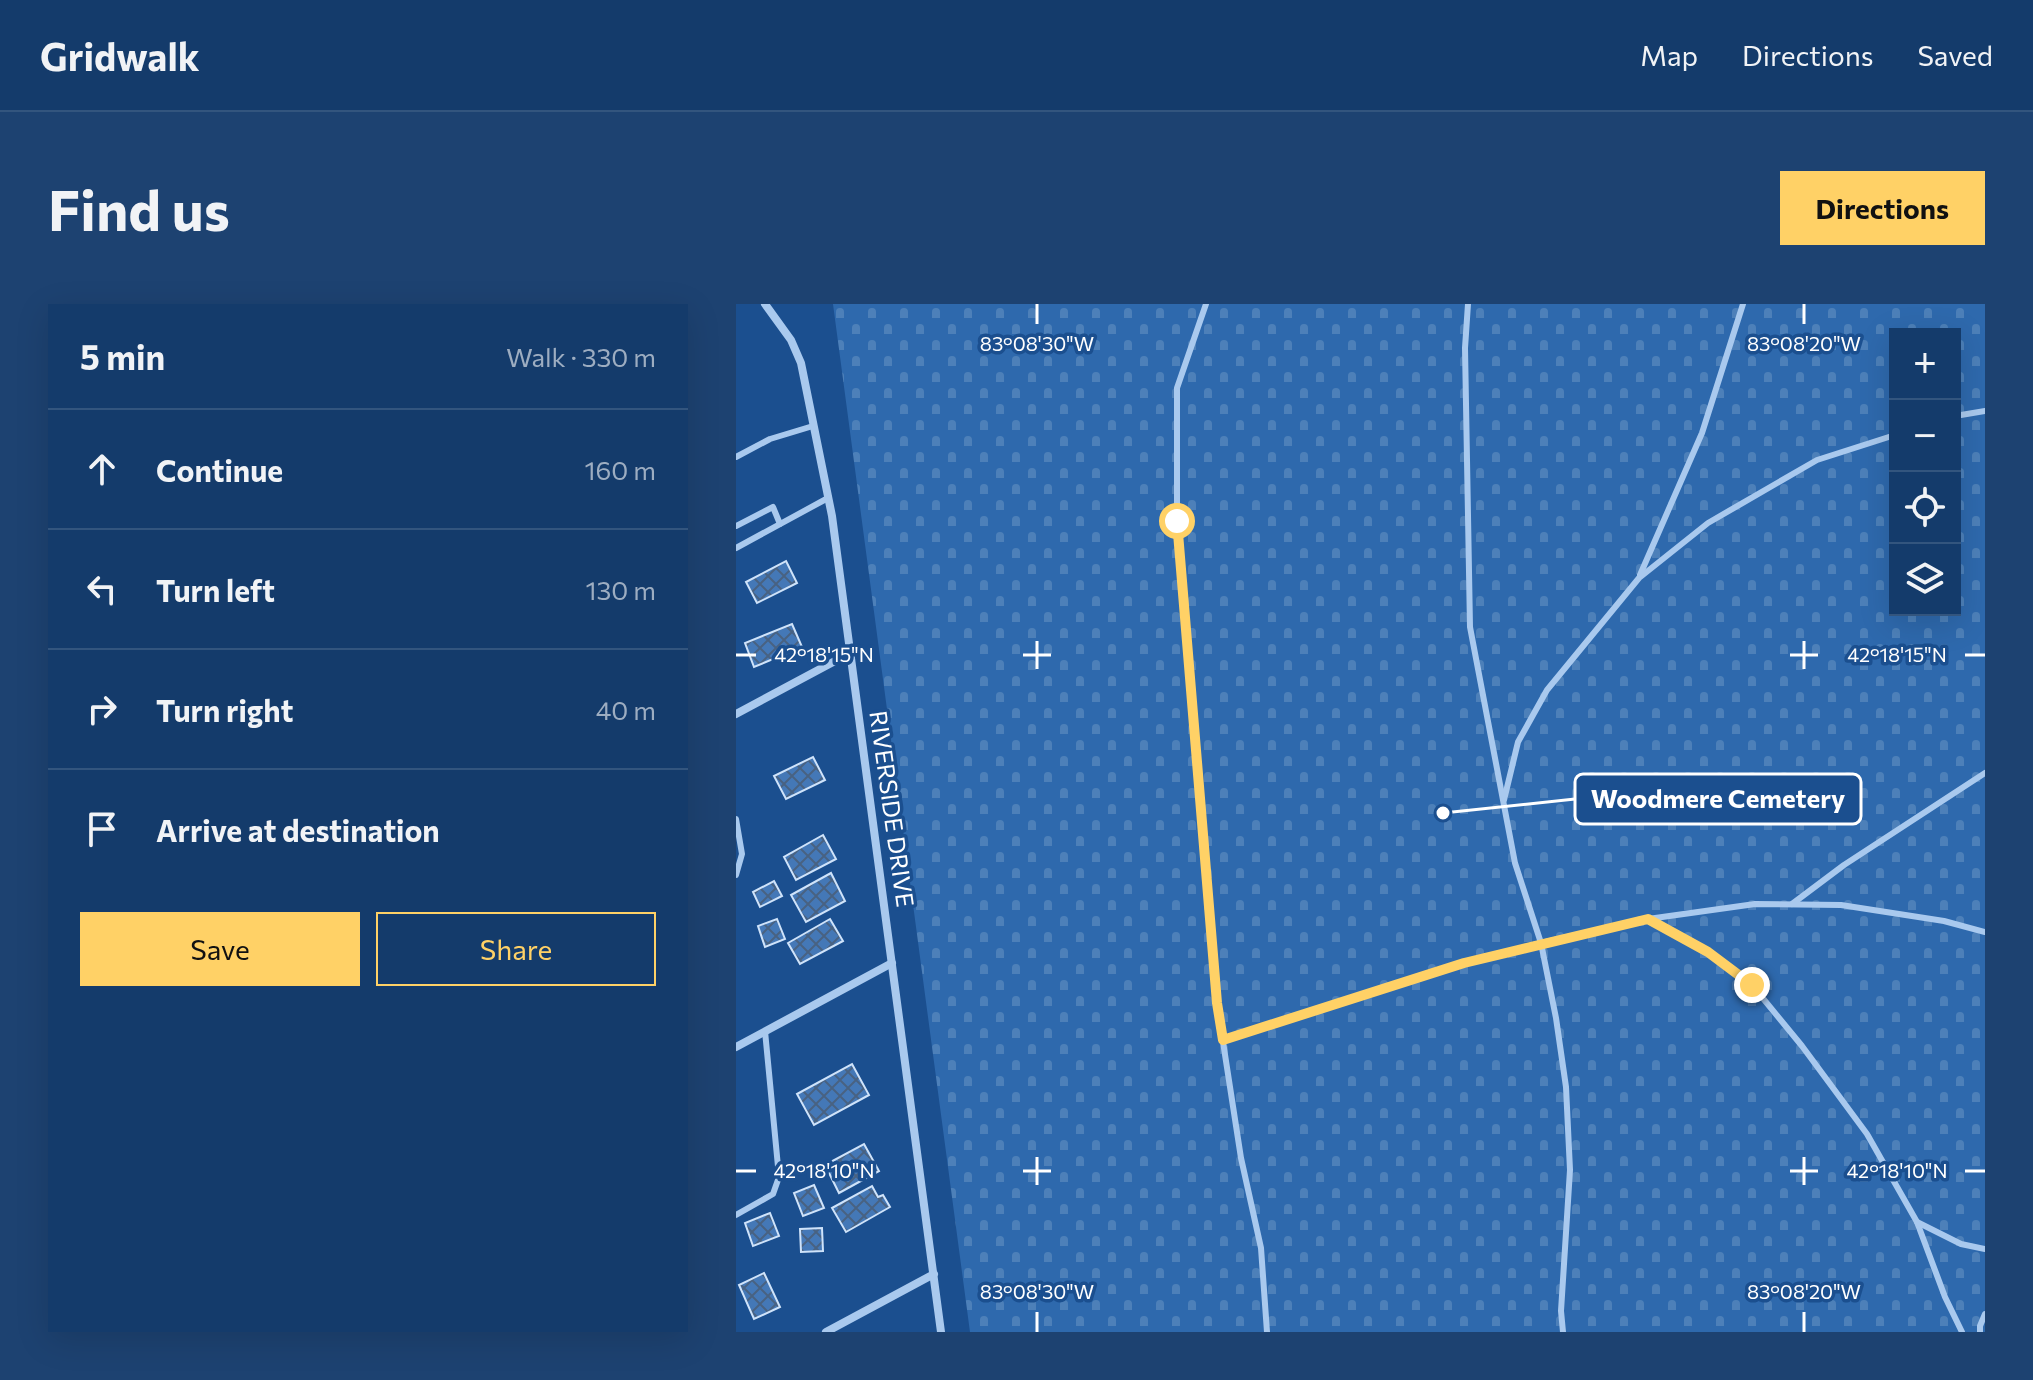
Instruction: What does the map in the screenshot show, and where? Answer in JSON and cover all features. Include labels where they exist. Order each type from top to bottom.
[{"type":"street","name":"RIVERSIDE DRIVE","points":[[765,304],[791,340],[801,363],[828,498],[941,1332]]},
{"type":"street","points":[[736,714],[850,653]]},
{"type":"street","points":[[736,1047],[892,963]]},
{"type":"street","points":[[826,1332],[934,1274]]},
{"type":"lane","points":[[1206,304],[1177,388],[1177,521],[1216,988],[1241,1158],[1261,1248],[1267,1332]]},
{"type":"lane","points":[[1468,304],[1466,378],[1470,627],[1515,863],[1541,943],[1556,1018],[1570,1170],[1561,1311],[1563,1332]]},
{"type":"lane","points":[[1639,578],[1702,433],[1743,304]]},
{"type":"lane","points":[[1961,415],[1985,411]]},
{"type":"lane","points":[[736,457],[770,439],[813,426]]},
{"type":"lane","points":[[1503,803],[1518,742],[1547,690],[1639,578],[1708,523],[1817,460],[1889,437]]},
{"type":"lane","points":[[736,548],[828,498]]},
{"type":"lane","points":[[736,526],[773,507],[780,524]]},
{"type":"lane","points":[[1792,904],[1844,865],[1985,773]]},
{"type":"lane","points":[[736,819],[742,854],[736,875]]},
{"type":"lane","points":[[1223,1040],[1464,963],[1648,919],[1755,904],[1841,905],[1944,921],[1985,932]]},
{"type":"lane","points":[[1648,919],[1708,952],[1752,985],[1867,1134],[1917,1222],[1945,1297],[1962,1332]]},
{"type":"lane","points":[[736,1215],[773,1194],[779,1177],[765,1031]]},
{"type":"lane","points":[[1917,1222],[1961,1244],[1985,1249]]},
{"type":"lane","points":[[1980,1332],[1985,1314]]},
{"type":"green space","points":[[833,304],[1985,304],[1985,1332],[970,1332]]},
{"type":"building","points":[[786,561],[797,583],[757,603],[746,582]]},
{"type":"building","points":[[792,624],[802,647],[754,667],[745,643]]},
{"type":"building","points":[[813,757],[825,780],[786,799],[774,776]]},
{"type":"building","points":[[823,835],[836,859],[796,880],[784,857]]},
{"type":"building","points":[[831,873],[845,901],[806,922],[791,895]]},
{"type":"building","points":[[774,881],[782,896],[760,907],[753,892]]},
{"type":"building","points":[[777,919],[785,939],[765,947],[758,926]]},
{"type":"building","points":[[830,919],[843,941],[800,964],[788,943]]},
{"type":"building","points":[[852,1064],[869,1095],[814,1125],[797,1094]]},
{"type":"building","points":[[864,1144],[879,1171],[839,1193],[825,1165]]},
{"type":"building","points":[[814,1185],[824,1208],[803,1216],[794,1193]]},
{"type":"building","points":[[872,1186],[878,1197],[883,1195],[890,1207],[846,1232],[832,1208]]},
{"type":"building","points":[[770,1213],[779,1236],[753,1246],[745,1223]]},
{"type":"building","points":[[822,1228],[823,1251],[801,1252],[800,1229]]},
{"type":"building","points":[[764,1273],[780,1307],[754,1319],[739,1285]]},
{"type":"place","name":"Woodmere Cemetery","points":[[1443,813]]},
{"type":"route","points":[[1177,521],[1217,1003],[1223,1040],[1464,963],[1648,919],[1708,952],[1752,985]]}]
